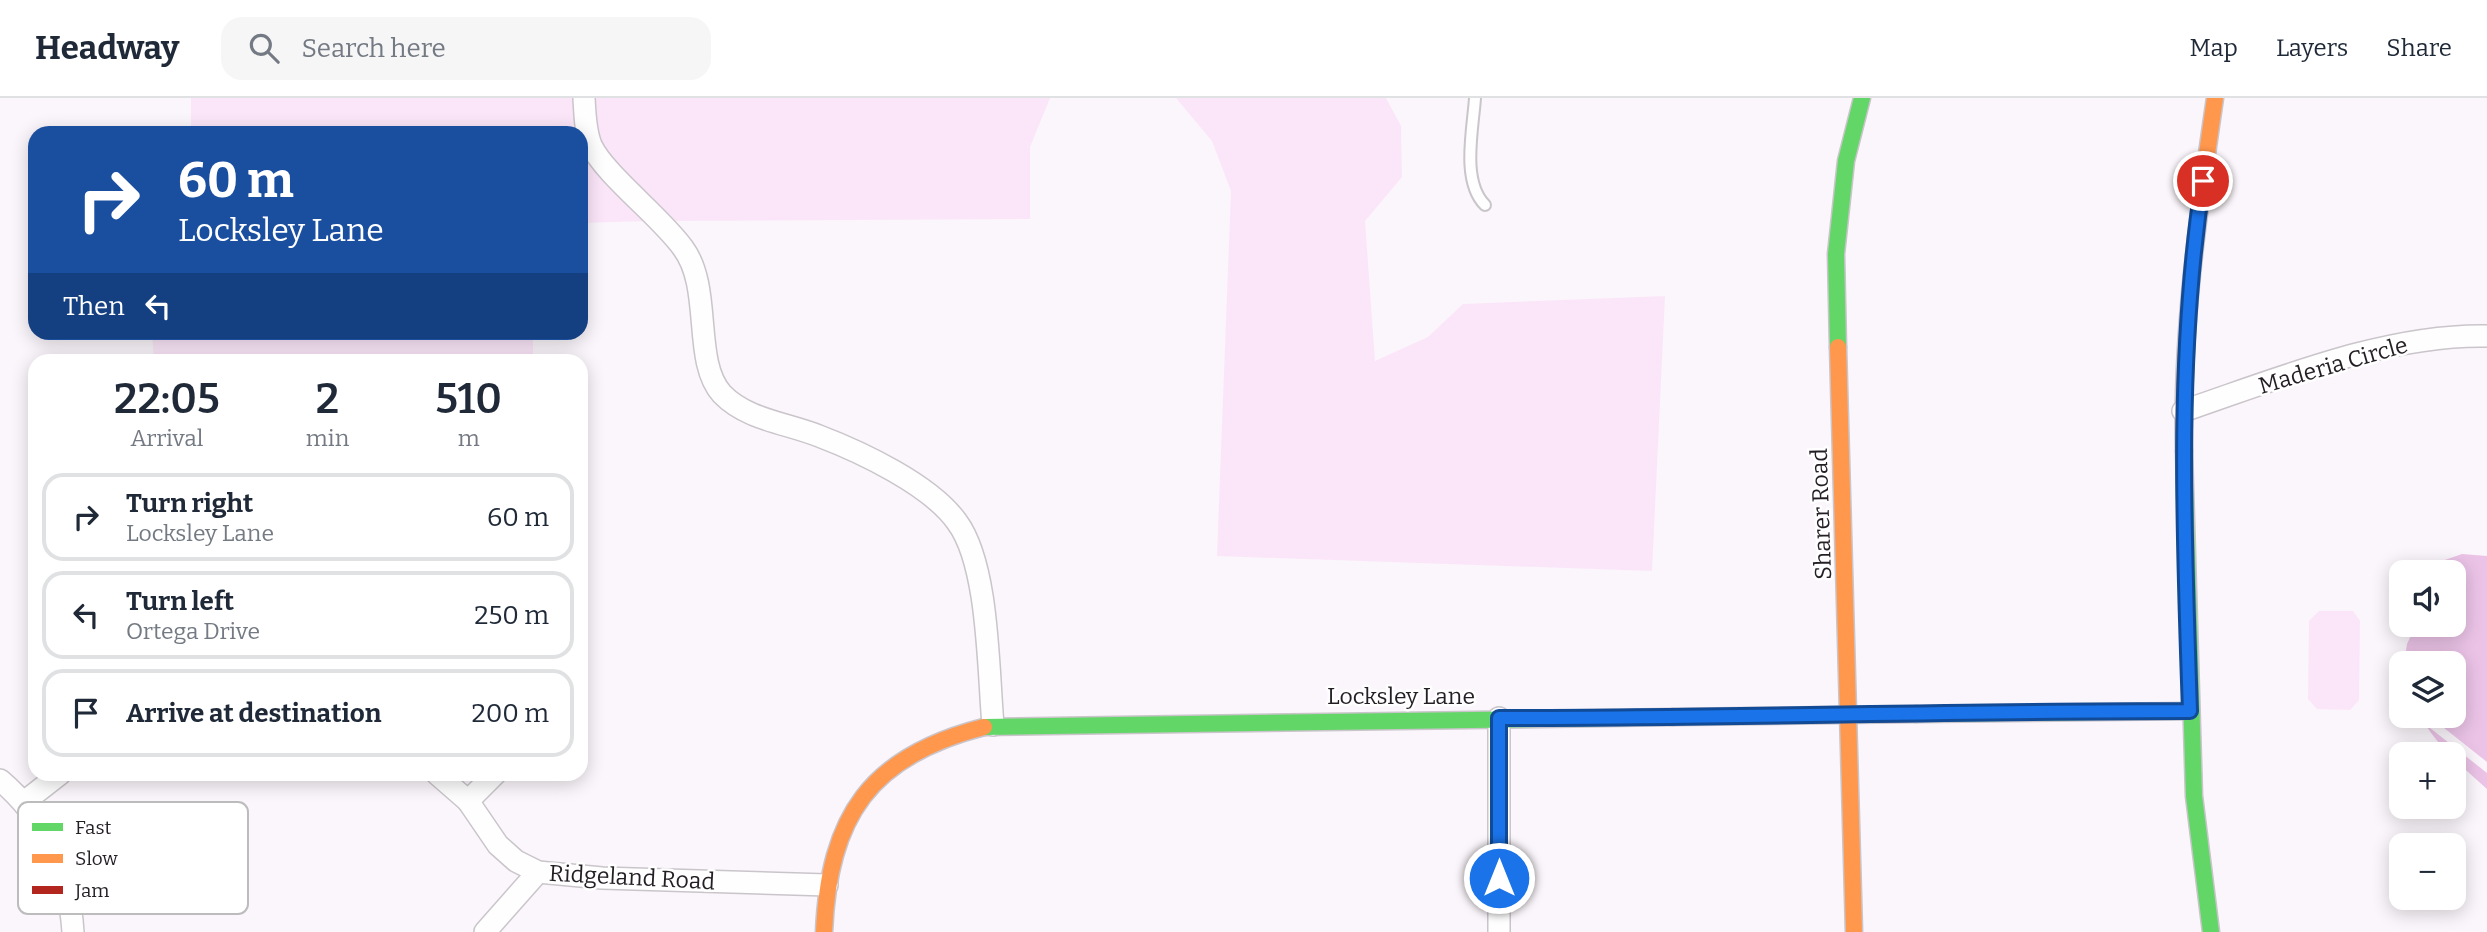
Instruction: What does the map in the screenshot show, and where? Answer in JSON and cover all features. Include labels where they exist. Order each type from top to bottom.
[{"type":"street","points":[[584,98],[587,126]]},
{"type":"street","name":"Sharer Road","points":[[1854,932],[1836,254],[1846,161],[1862,98]]},
{"type":"street","points":[[2211,932],[2194,796],[2183,411],[2196,227],[2216,98]]},
{"type":"street","points":[[588,131],[598,158],[653,213],[694,263],[707,354],[720,392],[747,412],[806,430],[875,463],[933,498],[957,521],[969,546],[979,584],[993,724]]},
{"type":"street","name":"Maderia Circle","points":[[2183,411],[2365,353],[2412,342],[2459,336],[2487,336]]},
{"type":"street","name":"Locksley Lane","points":[[824,932],[827,885],[838,841],[848,818],[878,778],[926,745],[993,724],[2190,711]]},
{"type":"street","points":[[1499,718],[1499,932]]},
{"type":"street","points":[[0,780],[24,802],[51,781]]},
{"type":"street","name":"Ridgeland Road","points":[[445,781],[468,801],[498,845],[516,861],[538,872],[603,878],[827,885]]},
{"type":"street","points":[[468,801],[488,781]]},
{"type":"street","points":[[485,932],[538,872]]},
{"type":"street","points":[[70,914],[73,932]]},
{"type":"lane","points":[[1475,98],[1472,175],[1477,197],[1485,205]]},
{"type":"shaded area","points":[[191,98],[575,98],[577,126],[191,126]]},
{"type":"shaded area","points":[[593,98],[1050,98],[1030,147],[1030,219],[673,221],[605,150],[595,126]]},
{"type":"shaded area","points":[[1176,98],[1386,98],[1401,126],[1402,177],[1365,221],[1375,361],[1428,337],[1463,304],[1665,296],[1652,571],[1217,556],[1231,191],[1212,141]]},
{"type":"shaded area","points":[[588,150],[647,221],[588,223]]},
{"type":"shaded area","points":[[153,340],[533,340],[533,354],[154,354]]},
{"type":"shaded area","points":[[2462,554],[2487,556],[2487,762],[2466,745],[2466,742],[2462,742],[2444,728],[2466,728],[2466,651],[2406,651],[2410,637],[2466,637],[2466,560],[2445,560]]},
{"type":"shaded area","points":[[2319,611],[2353,611],[2360,621],[2359,700],[2350,710],[2317,709],[2308,699],[2309,621]]},
{"type":"shaded area","points":[[2428,728],[2448,742],[2439,742]]},
{"type":"shaded area","points":[[2466,756],[2487,773],[2487,789],[2466,770]]},
{"type":"traffic: fast","points":[[1838,347],[1836,254],[1846,161],[1862,98]]},
{"type":"traffic: fast","points":[[2184,451],[2194,796],[2211,932]]},
{"type":"traffic: fast","points":[[1916,714],[2190,711]]},
{"type":"traffic: fast","points":[[984,727],[1673,717]]},
{"type":"traffic: slow","points":[[2184,451],[2188,318],[2215,98]]},
{"type":"traffic: slow","points":[[1838,347],[1854,932]]},
{"type":"traffic: slow","points":[[824,932],[835,855],[847,824],[863,797],[885,774],[912,755],[945,739],[984,727]]},
{"type":"traffic: jam","points":[[1673,717],[1916,714]]},
{"type":"route","points":[[1499,878],[1499,718],[1688,719],[2036,711],[2190,711],[2183,411],[2196,227],[2203,181]]}]
